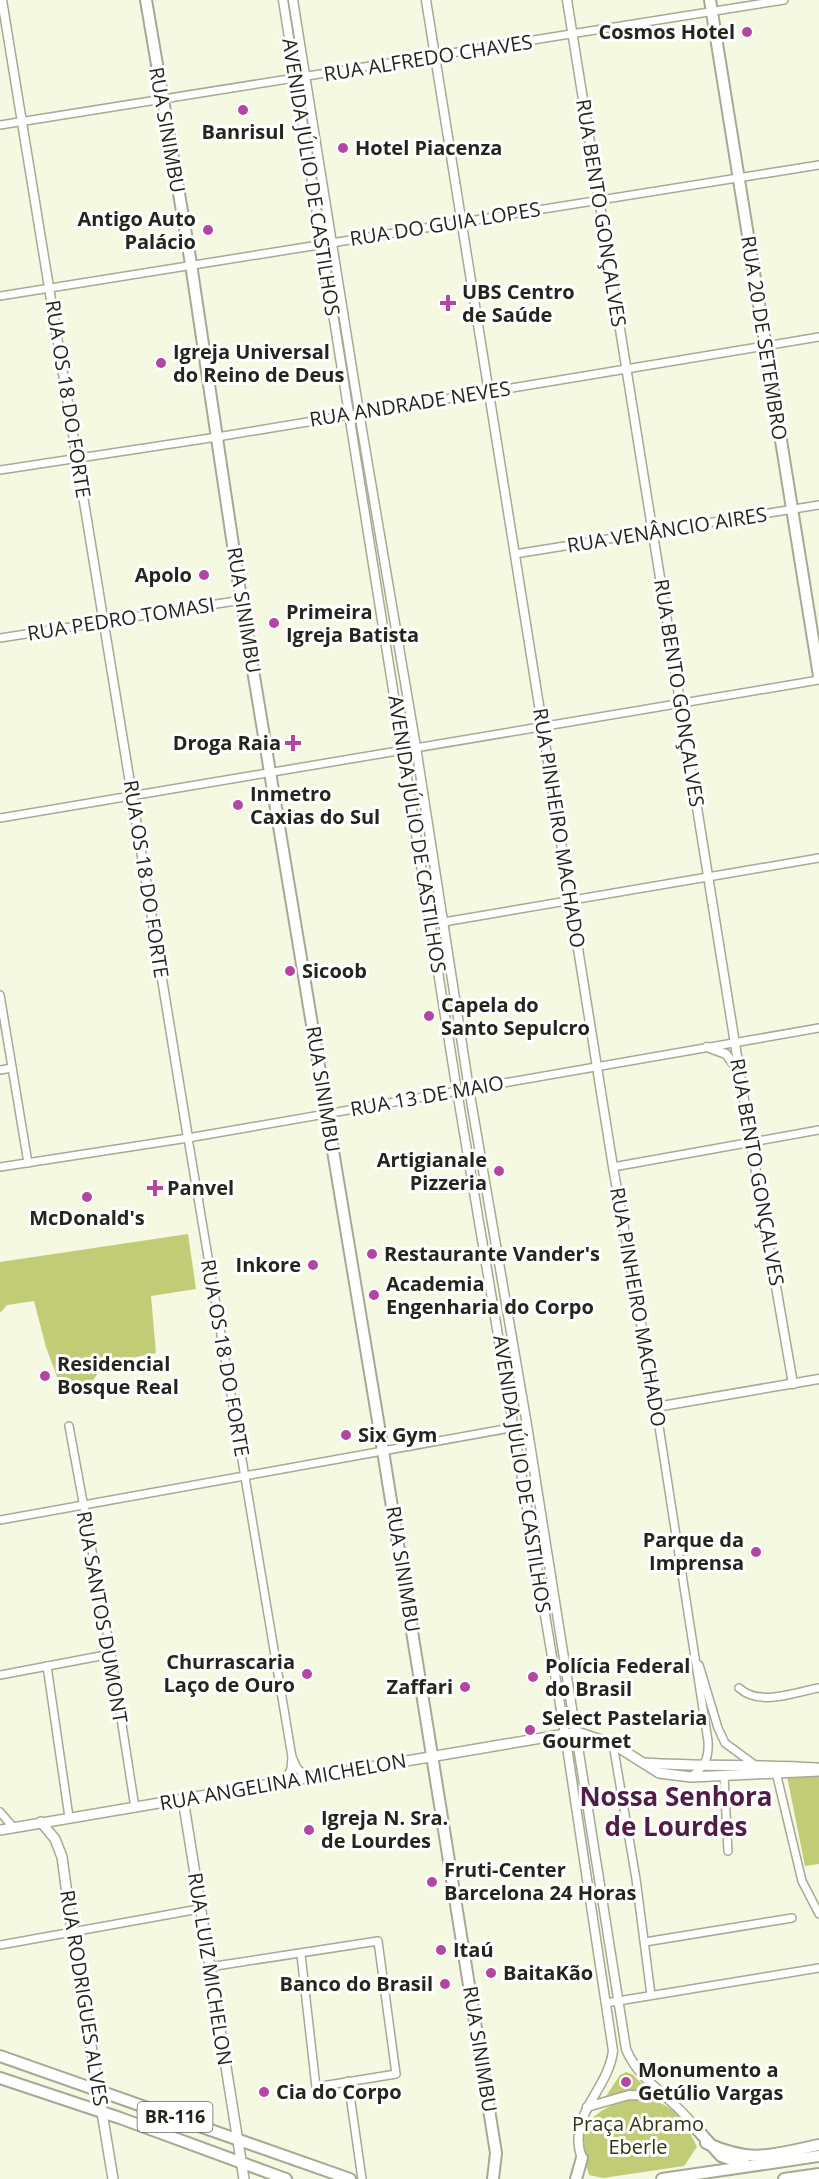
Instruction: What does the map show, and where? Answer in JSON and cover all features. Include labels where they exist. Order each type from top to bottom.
[{"type":"main road","name":"RUA SINIMBU","points":[[146,0],[191,264],[242,600],[433,1757],[496,2153],[493,2179]]},
{"type":"main road","name":"RUA 20 DE SETEMBRO","points":[[710,0],[819,678]]},
{"type":"main road","name":"RUA ANGELINA MICHELON","points":[[0,1830],[577,1732]]},
{"type":"main road","points":[[577,1732],[613,1744],[659,1773],[691,1777],[819,1769]]},
{"type":"main road","points":[[642,1763],[704,1767],[755,1765],[775,1771]]},
{"type":"main road","name":"RUA LUIZ MICHELON","points":[[183,1798],[244,2179]]},
{"type":"main road","name":"RUA RODRIGUES ALVES","points":[[41,1822],[55,1839],[62,1857],[113,2179]]},
{"type":"main road","name":"BR-116","points":[[0,2056],[350,2179]]},
{"type":"main road","name":"BR-116","points":[[0,2078],[102,2111],[286,2179]]},
{"type":"main road","points":[[695,2127],[706,2143],[721,2156],[734,2163],[760,2165]]},
{"type":"main road","points":[[706,2143],[745,2157],[762,2157],[819,2145]]},
{"type":"main road","points":[[662,2179],[819,2156]]},
{"type":"main road","points":[[576,2179],[582,2158]]},
{"type":"main road","points":[[784,2179],[819,2174]]},
{"type":"street","name":"RUA OS 18 DO FORTE","points":[[2,0],[188,1138],[292,1757],[291,1769],[285,1781]]},
{"type":"street","name":"AVENIDA JÚLIO DE CASTILHOS","points":[[283,0],[320,243],[565,1734],[606,2003],[612,2060],[605,2079],[587,2107],[577,2133],[582,2158]]},
{"type":"street","name":"AVENIDA JÚLIO DE CASTILHOS","points":[[293,0],[359,412],[431,836],[469,1089],[577,1732],[617,2001],[629,2057],[645,2078],[684,2112],[695,2127]]},
{"type":"street","name":"RUA PINHEIRO MACHADO","points":[[426,0],[613,1167],[656,1407],[695,1654],[708,1741],[709,1754],[704,1767]]},
{"type":"street","name":"RUA BENTO GONÇALVES","points":[[567,0],[751,1143],[793,1384]]},
{"type":"street","name":"RUA ALFREDO CHAVES","points":[[0,125],[435,58],[784,0]]},
{"type":"street","points":[[308,161],[319,159]]},
{"type":"street","name":"RUA DO GUIA LOPES","points":[[0,296],[332,241],[462,223],[819,165]]},
{"type":"street","points":[[313,195],[324,193]]},
{"type":"street","points":[[328,290],[339,288]]},
{"type":"street","points":[[334,328],[345,327]]},
{"type":"street","name":"RUA ANDRADE NEVES","points":[[0,470],[217,437],[819,337]]},
{"type":"street","points":[[340,364],[351,363]]},
{"type":"street","points":[[356,462],[367,460]]},
{"type":"street","points":[[363,504],[374,502]]},
{"type":"street","name":"RUA VENÂNCIO AIRES","points":[[515,554],[819,505]]},
{"type":"street","points":[[370,542],[381,541]]},
{"type":"street","points":[[376,578],[387,576]]},
{"type":"street","name":"RUA PEDRO TOMASI","points":[[0,638],[242,600]]},
{"type":"street","points":[[382,619],[394,616]]},
{"type":"street","points":[[389,659],[401,656]]},
{"type":"street","points":[[0,818],[132,794],[543,728],[819,678]]},
{"type":"street","points":[[396,699],[408,697]]},
{"type":"street","points":[[412,799],[424,797]]},
{"type":"street","points":[[418,838],[431,836]]},
{"type":"street","points":[[432,924],[819,858]]},
{"type":"street","points":[[424,876],[436,873]]},
{"type":"street","points":[[439,970],[451,968]]},
{"type":"street","points":[[0,995],[27,1163]]},
{"type":"street","points":[[444,1005],[456,1004]]},
{"type":"street","name":"RUA 13 DE MAIO","points":[[0,1167],[188,1138],[819,1028]]},
{"type":"street","points":[[451,1046],[462,1043]]},
{"type":"street","points":[[707,1047],[726,1054],[740,1074]]},
{"type":"street","points":[[0,1070],[12,1068]]},
{"type":"street","points":[[613,1167],[819,1131]]},
{"type":"street","points":[[656,1407],[819,1379]]},
{"type":"street","points":[[0,1520],[527,1425]]},
{"type":"street","name":"RUA SANTOS DUMONT","points":[[69,1426],[111,1654],[135,1808]]},
{"type":"street","points":[[0,1675],[111,1654]]},
{"type":"street","name":"RUA PINHEIRO MACHADO","points":[[695,1654],[717,1728],[725,1743],[755,1765]]},
{"type":"street","points":[[46,1666],[69,1817]]},
{"type":"street","points":[[739,1688],[752,1697],[762,1698],[819,1688]]},
{"type":"street","points":[[613,1744],[645,1942],[651,1995]]},
{"type":"street","name":"RUA OS 18 DO FORTE","points":[[292,1757],[297,1768],[306,1777]]},
{"type":"street","points":[[691,1777],[704,1767]]},
{"type":"street","points":[[775,1771],[802,1881],[819,1914]]},
{"type":"street","points":[[724,1776],[728,1851]]},
{"type":"street","points":[[0,1812],[13,1827]]},
{"type":"street","points":[[0,1945],[199,1909]]},
{"type":"street","points":[[645,1942],[792,1918]]},
{"type":"street","points":[[209,1967],[301,1955],[378,1941],[396,2074],[316,2087],[301,1955]]},
{"type":"street","points":[[606,2003],[818,1967]]},
{"type":"street","points":[[348,2081],[362,2179]]},
{"type":"street","points":[[587,2107],[629,2094],[666,2096]]},
{"type":"green space","points":[[188,1234],[196,1289],[151,1296],[156,1353],[127,1359],[125,1369],[98,1373],[86,1390],[63,1393],[46,1347],[34,1301],[7,1305],[0,1313],[0,1262]]},
{"type":"green space","points":[[819,1775],[819,1864],[805,1866],[787,1776]]},
{"type":"green space","points":[[626,2072],[632,2074],[649,2090],[629,2092],[604,2099],[620,2075]]},
{"type":"green space","name":"Praça Abramo Eberle","points":[[629,2098],[654,2101],[672,2110],[679,2117],[697,2147],[684,2166],[603,2178],[589,2175],[583,2146],[583,2134],[587,2125],[602,2111]]},
{"type":"place","name":"Cosmos Hotel","points":[[747,32]]},
{"type":"place","name":"Banrisul","points":[[243,110]]},
{"type":"place","name":"Hotel Piacenza","points":[[343,148]]},
{"type":"place","name":"Antigo Auto Palácio","points":[[208,230]]},
{"type":"place","name":"UBS Centro de Saúde","points":[[448,303]]},
{"type":"place","name":"Igreja Universal do Reino de Deus","points":[[161,363]]},
{"type":"place","name":"Apolo","points":[[204,575]]},
{"type":"place","name":"Primeira Igreja Batista","points":[[274,623]]},
{"type":"place","name":"Droga Raia","points":[[293,743]]},
{"type":"place","name":"Inmetro Caxias do Sul","points":[[238,805]]},
{"type":"place","name":"Sicoob","points":[[290,971]]},
{"type":"place","name":"Capela do Santo Sepulcro","points":[[429,1016]]},
{"type":"place","name":"Artigianale Pizzeria","points":[[499,1171]]},
{"type":"place","name":"Panvel","points":[[155,1188]]},
{"type":"place","name":"McDonald's","points":[[87,1197]]},
{"type":"place","name":"Restaurante Vander's","points":[[372,1254]]},
{"type":"place","name":"Inkore","points":[[313,1265]]},
{"type":"place","name":"Academia Engenharia do Corpo","points":[[374,1295]]},
{"type":"place","name":"Residencial Bosque Real","points":[[45,1376]]},
{"type":"place","name":"Six Gym","points":[[346,1435]]},
{"type":"place","name":"Parque da Imprensa","points":[[756,1552]]},
{"type":"place","name":"Churrascaria Laço de Ouro","points":[[307,1674]]},
{"type":"place","name":"Polícia Federal do Brasil","points":[[533,1677]]},
{"type":"place","name":"Zaffari","points":[[465,1687]]},
{"type":"place","name":"Select Pastelaria Gourmet","points":[[530,1730]]},
{"type":"place","name":"Igreja N. Sra. de Lourdes","points":[[309,1830]]},
{"type":"place","name":"Fruti-Center Barcelona 24 Horas","points":[[432,1882]]},
{"type":"place","name":"Itaú","points":[[441,1950]]},
{"type":"place","name":"BaitaKão","points":[[491,1973]]},
{"type":"place","name":"Banco do Brasil","points":[[445,1984]]},
{"type":"place","name":"Monumento a Getúlio Vargas","points":[[626,2082]]},
{"type":"place","name":"Cia do Corpo","points":[[264,2092]]},
{"type":"district","name":"Nossa Senhora de Lourdes","points":[[676,1812]]}]
